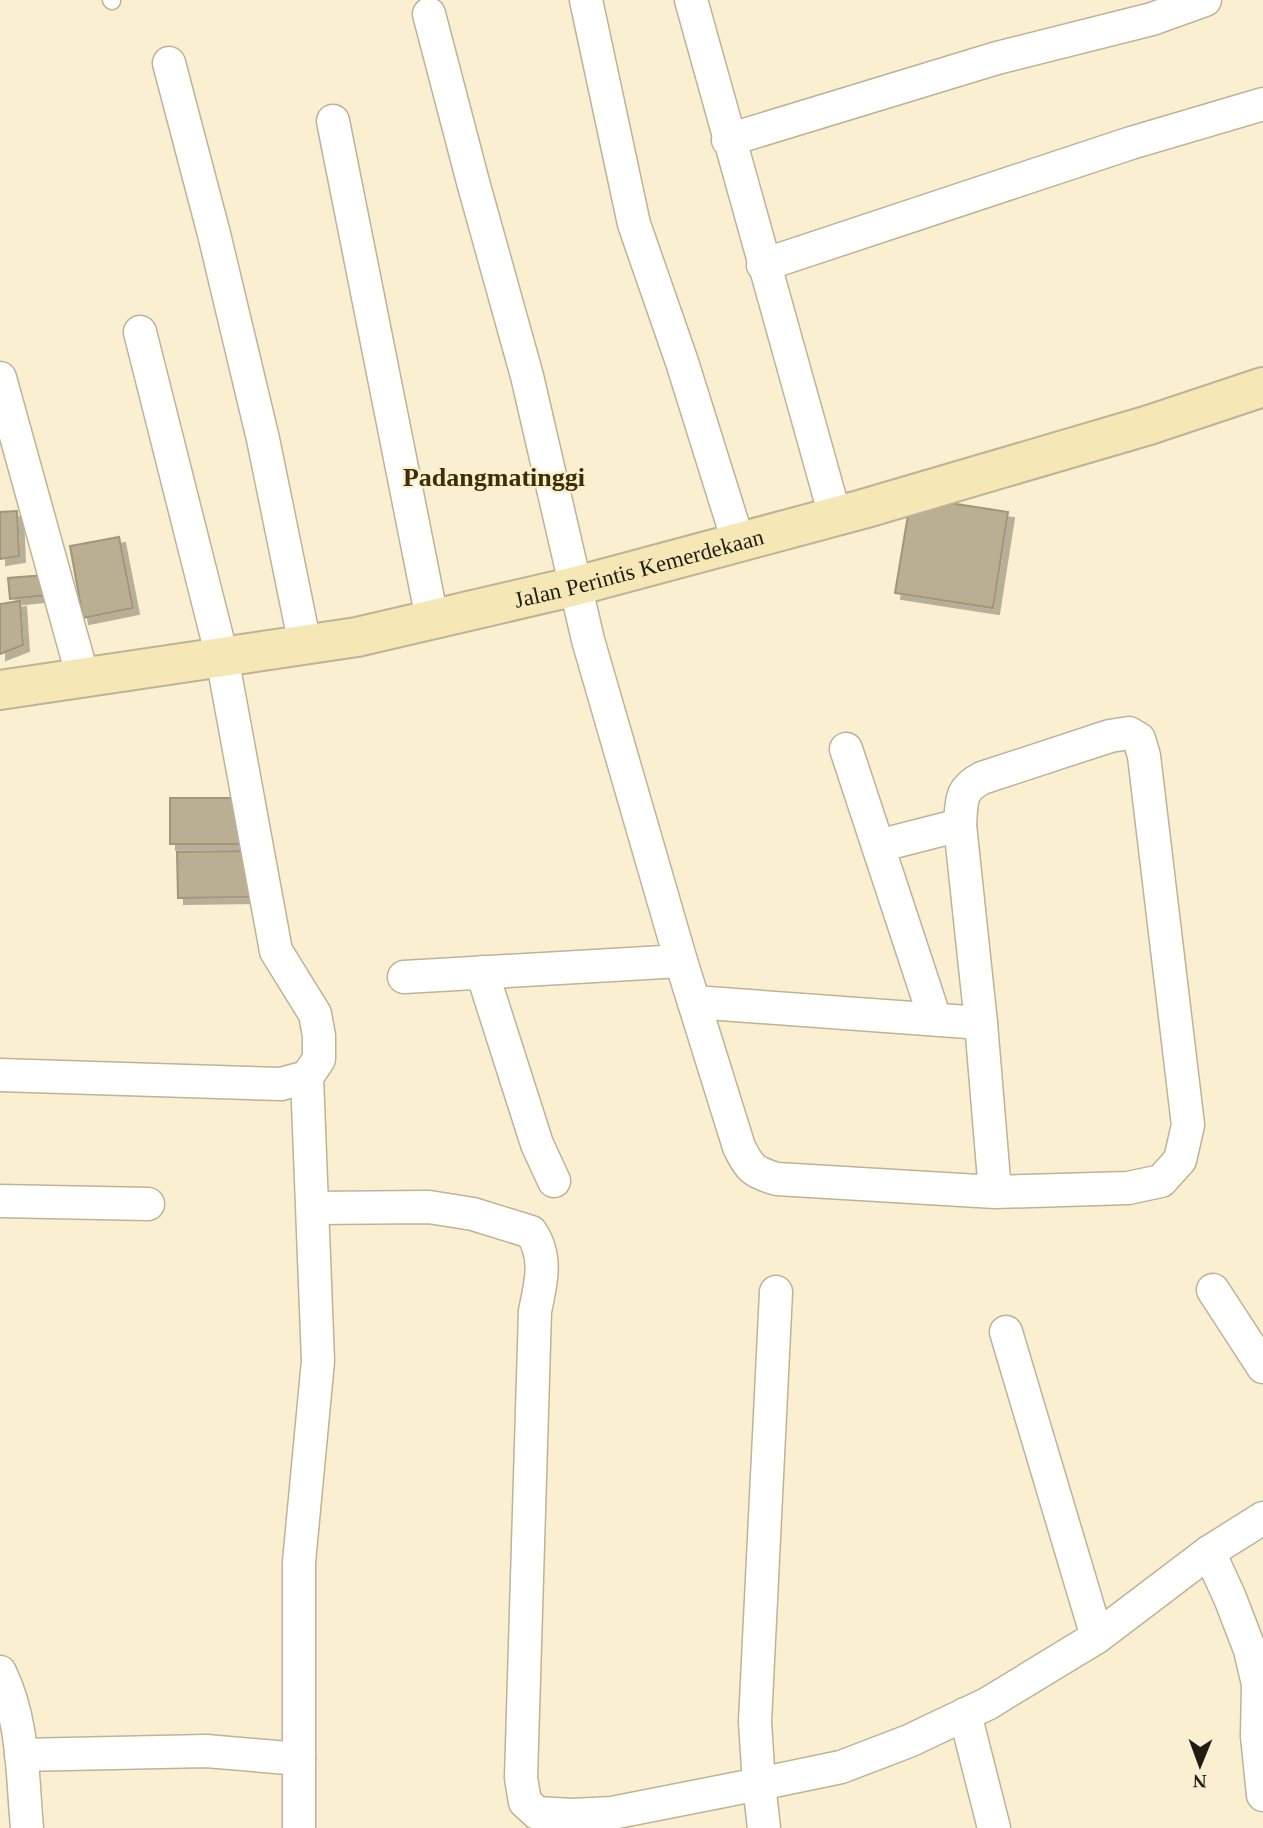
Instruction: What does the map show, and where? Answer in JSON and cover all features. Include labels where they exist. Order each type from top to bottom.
[{"type":"street","points":[[586,0],[634,225],[682,362],[738,541]]},
{"type":"street","points":[[691,0],[835,516]]},
{"type":"street","points":[[728,140],[998,58],[1153,19],[1205,0]]},
{"type":"street","points":[[429,14],[472,182],[527,376],[588,640],[681,961],[739,1147],[749,1166],[759,1174],[777,1179],[995,1192],[1128,1188],[1161,1181],[1181,1160],[1188,1125],[1144,756],[1139,739],[1129,733],[1110,736],[982,778],[968,786],[962,796],[960,825],[981,1023],[995,1192]]},
{"type":"street","points":[[169,63],[214,233],[263,439],[305,645]]},
{"type":"street","points":[[763,265],[1131,143],[1263,104]]},
{"type":"street","points":[[332,121],[432,619]]},
{"type":"street","points":[[141,332],[222,657],[276,951],[315,1014],[317,1025],[319,1059],[307,1077],[318,1361],[299,1562],[299,1828]]},
{"type":"street","points":[[0,378],[83,678]]},
{"type":"street","name":"Jalan Perintis Kemerdekaan","points":[[0,690],[357,638],[576,586],[835,516],[1149,425],[1263,387]]},
{"type":"street","points":[[846,749],[935,1019]]},
{"type":"street","points":[[878,846],[960,825]]},
{"type":"street","points":[[404,977],[681,961]]},
{"type":"street","points":[[482,972],[537,1144],[554,1181]]},
{"type":"street","points":[[694,1002],[981,1023]]},
{"type":"street","points":[[0,1075],[281,1084],[307,1077]]},
{"type":"street","points":[[0,1200],[148,1205]]},
{"type":"street","points":[[313,1208],[429,1207],[473,1214],[531,1232],[540,1245],[543,1272],[535,1311],[521,1765],[525,1802],[537,1812],[572,1815],[612,1813],[841,1767],[909,1741],[987,1704],[1097,1637],[1209,1552],[1263,1518]]},
{"type":"street","points":[[1213,1290],[1263,1367]]},
{"type":"street","points":[[764,1828],[755,1722],[776,1292]]},
{"type":"street","points":[[1006,1332],[1097,1637]]},
{"type":"street","points":[[1209,1552],[1250,1650],[1258,1684],[1263,1795]]},
{"type":"street","points":[[0,1672],[14,1704],[20,1730],[27,1828]]},
{"type":"street","points":[[965,1714],[994,1828]]},
{"type":"street","points":[[21,1755],[206,1751],[299,1759]]},
{"type":"building","points":[[911,497],[1008,512],[993,608],[895,593]]},
{"type":"building","points":[[17,511],[19,556],[0,559],[0,512]]},
{"type":"building","points":[[119,537],[133,608],[83,618],[70,546]]},
{"type":"building","points":[[45,575],[48,595],[10,599],[8,578]]},
{"type":"building","points":[[20,601],[23,645],[0,654],[0,604]]},
{"type":"building","points":[[170,798],[246,798],[245,844],[170,844]]},
{"type":"building","points":[[252,851],[252,897],[178,898],[177,852]]},
{"type":"district","name":"Padangmatinggi","points":[[494,477]]}]
